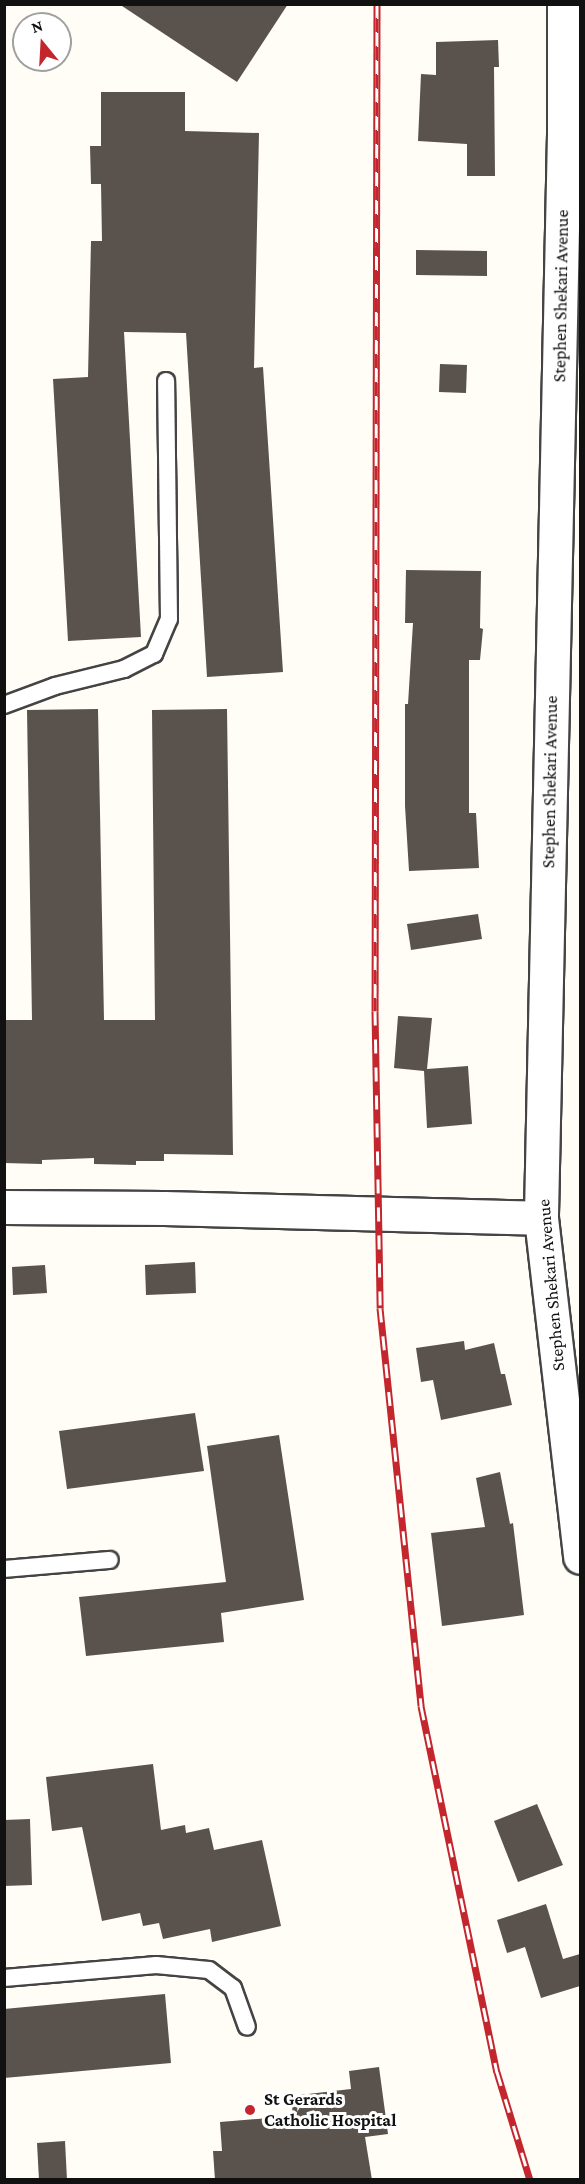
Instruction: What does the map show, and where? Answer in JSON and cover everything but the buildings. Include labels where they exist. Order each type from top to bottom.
[{"type":"street","name":"Stephen Shekari Avenue","points":[[564,4],[572,135],[541,1218],[580,1557]]},
{"type":"street","points":[[4,1207],[164,1208],[541,1218]]},
{"type":"lane","points":[[4,705],[55,686],[124,669],[154,654],[169,619],[166,381]]},
{"type":"lane","points":[[4,1569],[110,1560]]},
{"type":"lane","points":[[4,1978],[156,1965],[209,1971],[232,1988],[247,2027]]},
{"type":"railway","points":[[377,4],[375,1011],[380,1308],[421,1706],[497,2072],[530,2180]]},
{"type":"place","name":"St Gerards Catholic Hospital","points":[[250,2110]]}]
